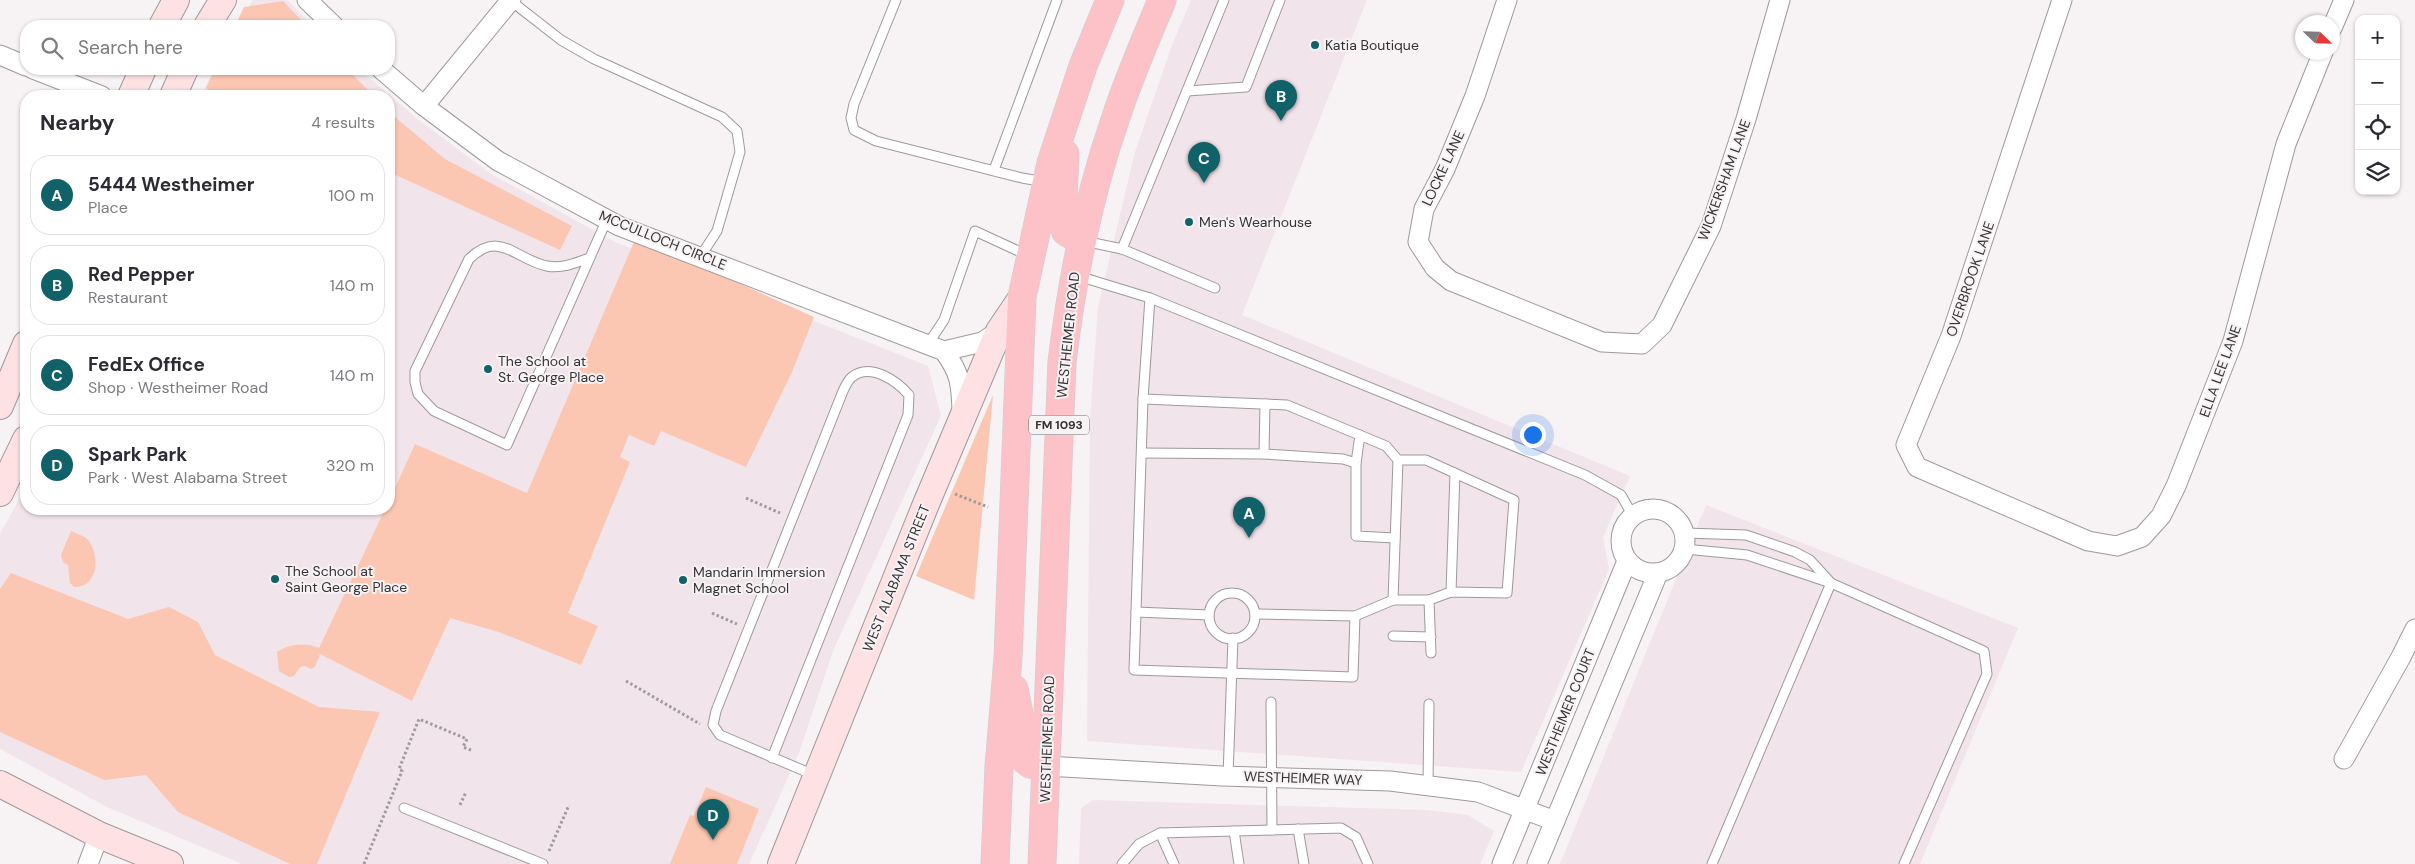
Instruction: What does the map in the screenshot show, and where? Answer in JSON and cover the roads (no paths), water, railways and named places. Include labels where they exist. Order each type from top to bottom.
[{"type":"main road","name":"FM 1093","points":[[996,864],[999,767],[1008,658],[1022,297],[1029,256],[1047,182],[1065,120],[1083,66],[1110,0]]},
{"type":"main road","name":"WESTHEIMER ROAD","points":[[1042,864],[1062,362],[1074,274],[1116,117],[1162,0]]},
{"type":"main road","points":[[1065,120],[1062,220],[1066,232],[1082,240]]},
{"type":"main road","points":[[1008,658],[1024,738],[1025,760],[1030,764],[1046,766]]},
{"type":"street","points":[[165,20],[176,0]]},
{"type":"street","points":[[211,20],[223,0]]},
{"type":"street","points":[[307,0],[328,20]]},
{"type":"street","points":[[424,106],[511,0]]},
{"type":"street","name":"LOCKE LANE","points":[[1507,0],[1475,96],[1445,169],[1424,209],[1418,242],[1435,268],[1451,281],[1524,310]]},
{"type":"street","name":"WICKERSHAM LANE","points":[[1524,310],[1602,342],[1642,344],[1662,325],[1711,226],[1746,119],[1780,0]]},
{"type":"street","name":"OVERBROOK LANE","points":[[2001,504],[1917,467],[1906,445],[1954,326],[2062,0]]},
{"type":"street","points":[[2338,15],[2344,0]]},
{"type":"street","points":[[0,55],[20,63]]},
{"type":"street","name":"ELLA LEE LANE","points":[[2001,504],[2088,542],[2117,546],[2142,537],[2161,516],[2176,486],[2233,341],[2286,144],[2320,60]]},
{"type":"street","points":[[48,75],[87,90]]},
{"type":"street","points":[[134,90],[140,75]]},
{"type":"street","name":"MCCULLOCH CIRCLE","points":[[389,75],[424,106],[498,161],[620,226],[936,348]]},
{"type":"street","name":"WEST ALABAMA STREET","points":[[780,864],[999,331],[1022,297]]},
{"type":"street","points":[[936,348],[982,342],[999,331]]},
{"type":"street","points":[[936,348],[957,369],[961,382],[963,416]]},
{"type":"street","points":[[0,406],[20,358]]},
{"type":"street","points":[[0,493],[20,455]]},
{"type":"street","points":[[1653,508],[1673,515],[1680,523],[1685,541],[1675,565],[1658,573],[1641,571],[1627,561],[1620,542],[1624,528],[1633,516],[1642,510],[1653,508]]},
{"type":"street","name":"WESTHEIMER COURT","points":[[1502,864],[1627,561]]},
{"type":"street","points":[[1537,864],[1658,573]]},
{"type":"street","points":[[2344,758],[2402,657],[2415,629]]},
{"type":"street","name":"WESTHEIMER WAY","points":[[1046,766],[1228,776],[1390,781],[1478,792],[1554,821]]},
{"type":"street","points":[[0,784],[99,835],[170,864]]},
{"type":"street","points":[[88,864],[99,835]]},
{"type":"lane","points":[[511,0],[561,40],[594,59],[722,117],[737,131],[740,152],[716,231],[700,257]]},
{"type":"lane","points":[[896,0],[854,104],[851,118],[856,132],[876,141],[1022,178],[1047,182]]},
{"type":"lane","points":[[994,170],[1057,0]]},
{"type":"lane","points":[[1122,249],[1224,0]]},
{"type":"lane","points":[[1187,91],[1246,87],[1280,0]]},
{"type":"lane","points":[[589,258],[569,265],[554,267],[544,266],[502,246],[479,249],[469,259],[415,371],[418,394],[425,404],[454,422],[507,445],[607,219]]},
{"type":"lane","points":[[936,348],[975,231],[1029,256]]},
{"type":"lane","points":[[1082,240],[1122,249],[1215,288]]},
{"type":"lane","points":[[1074,274],[1150,298],[1585,475],[1621,495],[1633,516]]},
{"type":"lane","points":[[1150,298],[1143,399],[1134,670],[1353,677],[1355,616]]},
{"type":"lane","points":[[772,758],[908,414],[909,395],[900,383],[868,372],[852,377],[843,391],[716,710],[713,726],[720,735],[772,758],[816,776]]},
{"type":"lane","points":[[1143,399],[1287,405],[1386,446],[1398,460],[1393,600]]},
{"type":"lane","points":[[1264,454],[1265,404]]},
{"type":"lane","points":[[1360,435],[1356,463],[1356,536],[1395,538]]},
{"type":"lane","points":[[1142,453],[1264,454],[1343,458],[1356,463]]},
{"type":"lane","points":[[1255,614],[1355,616],[1393,600],[1429,600],[1451,592],[1507,593],[1514,500],[1426,460],[1398,460]]},
{"type":"lane","points":[[1451,592],[1455,473]]},
{"type":"lane","points":[[1685,541],[1746,535],[1810,560],[1831,583]]},
{"type":"lane","points":[[1685,541],[1747,555],[1831,583],[1984,651],[1987,674],[1904,864]]},
{"type":"lane","points":[[1712,864],[1831,583]]},
{"type":"lane","points":[[1236,593],[1249,600],[1255,614],[1251,628],[1246,634],[1233,638],[1225,638],[1214,629],[1209,615],[1211,607],[1220,596],[1236,593]]},
{"type":"lane","points":[[1429,600],[1431,654]]},
{"type":"lane","points":[[1136,612],[1209,615]]},
{"type":"lane","points":[[1393,636],[1431,637]]},
{"type":"lane","points":[[1228,776],[1233,638]]},
{"type":"lane","points":[[1271,702],[1272,830]]},
{"type":"lane","points":[[1428,786],[1429,704]]},
{"type":"lane","points":[[404,808],[543,864]]},
{"type":"lane","points":[[1122,864],[1139,844],[1160,833],[1341,828],[1356,837],[1368,864]]},
{"type":"lane","points":[[1298,830],[1304,864]]},
{"type":"lane","points":[[1234,831],[1239,864]]},
{"type":"lane","points":[[1160,833],[1174,864]]},
{"type":"place","name":"Katia Boutique","points":[[1315,45]]},
{"type":"place","name":"Red Pepper","points":[[1281,121]]},
{"type":"place","name":"FedEx Office","points":[[1204,183]]},
{"type":"place","name":"Men's Wearhouse","points":[[1189,222]]},
{"type":"place","name":"The School at St. George Place","points":[[488,369]]},
{"type":"place","name":"5444 Westheimer","points":[[1249,538]]},
{"type":"place","name":"The School at Saint George Place","points":[[275,579]]},
{"type":"place","name":"Mandarin Immersion Magnet School","points":[[683,580]]},
{"type":"place","name":"Spark Park","points":[[713,840]]}]
